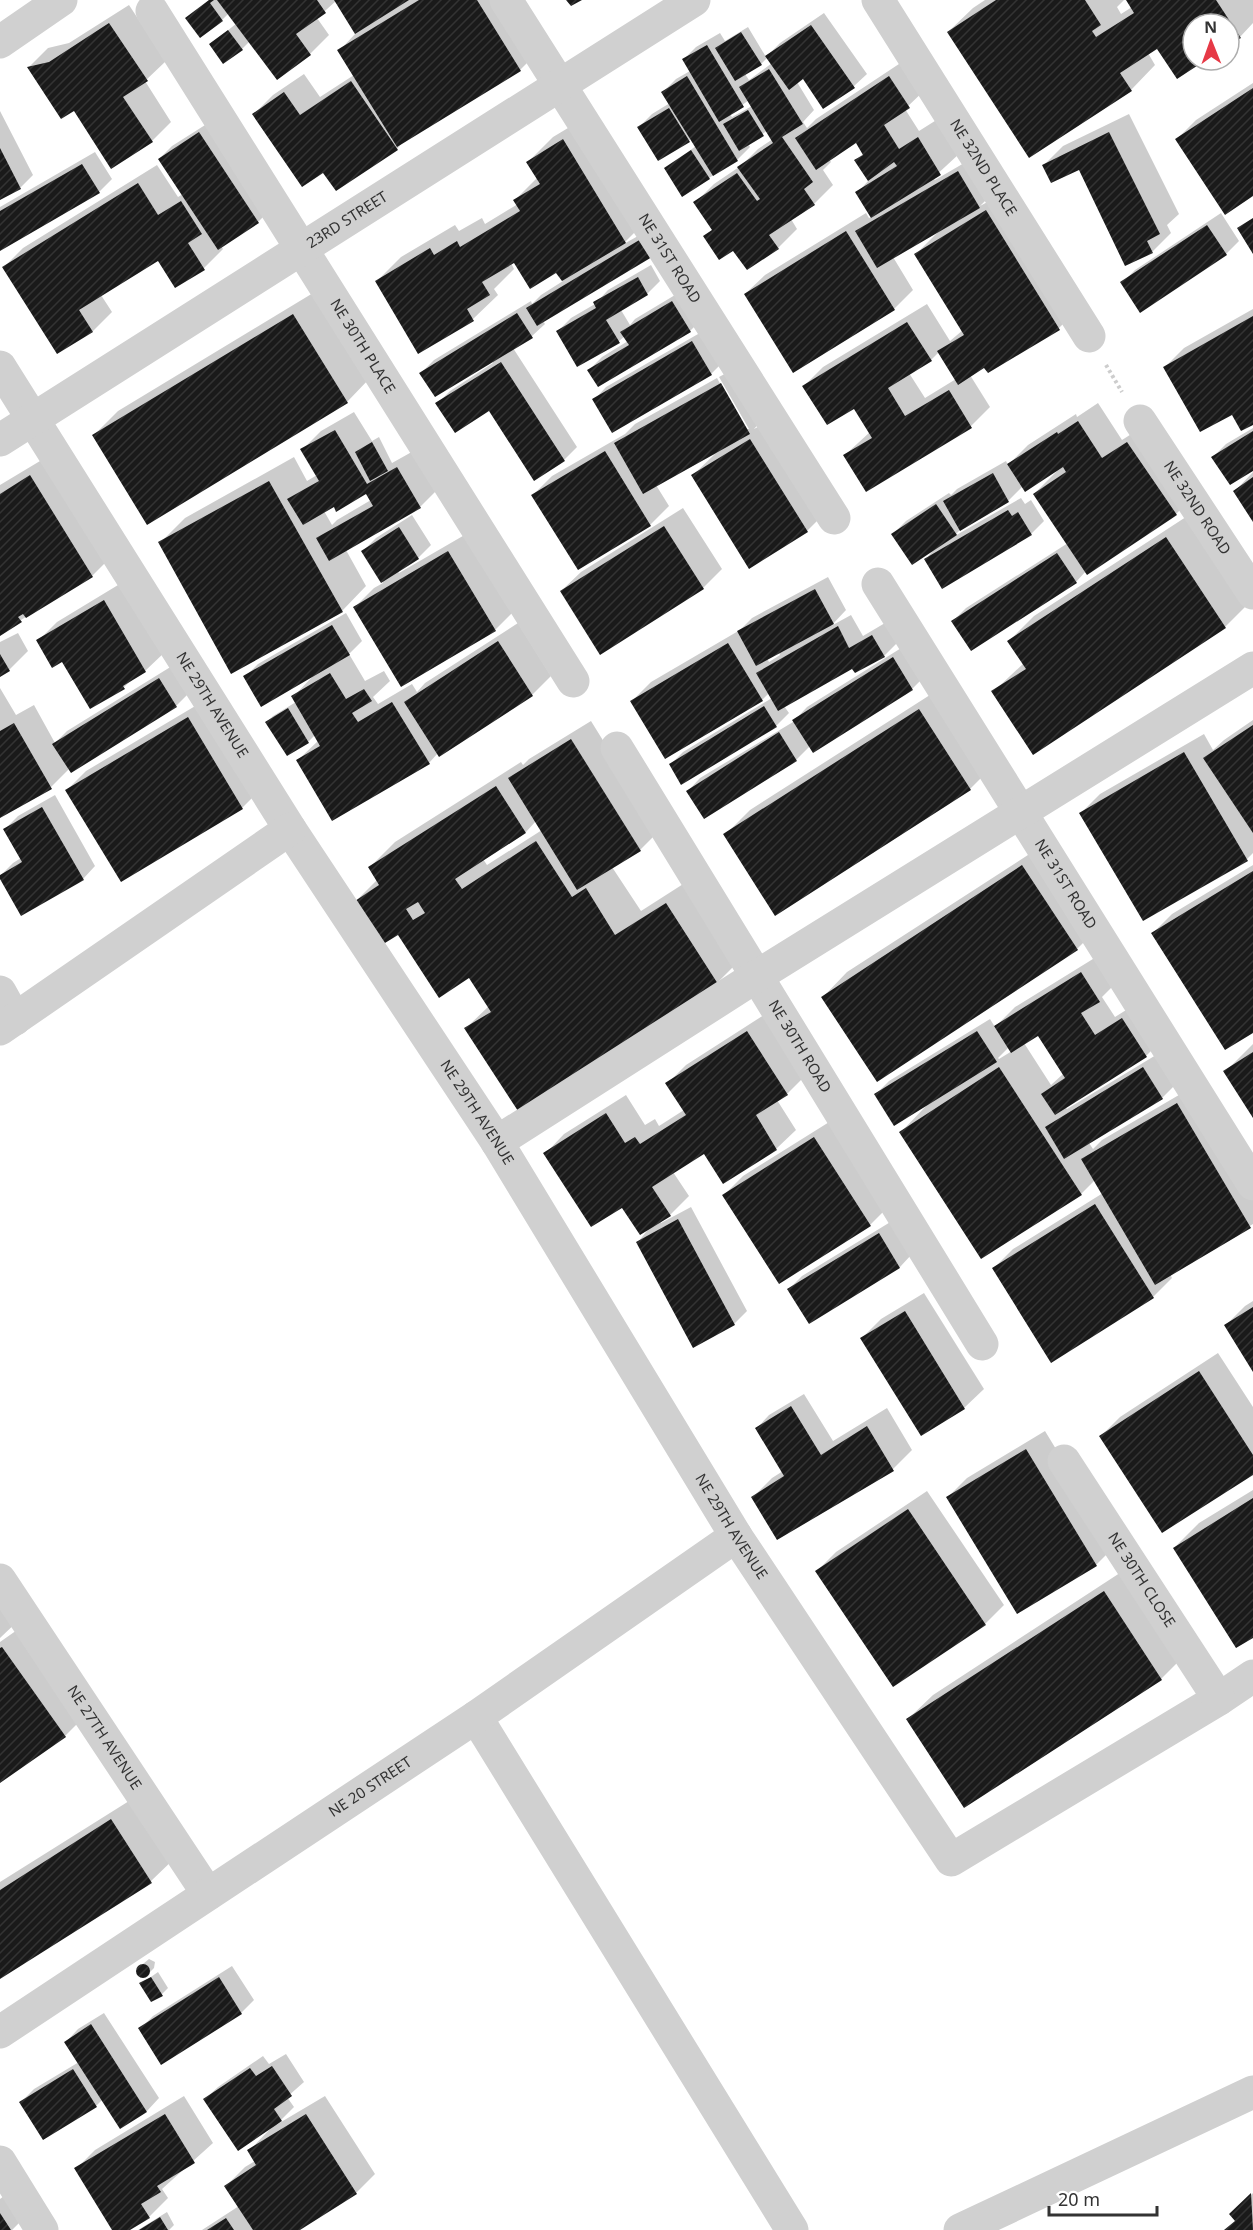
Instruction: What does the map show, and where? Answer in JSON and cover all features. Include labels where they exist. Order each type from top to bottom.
[{"type":"street","points":[[0,42],[62,0]]},
{"type":"street","name":"NE 31ST ROAD","points":[[506,0],[834,518]]},
{"type":"street","name":"23RD STREET","points":[[0,440],[694,0]]},
{"type":"street","name":"NE 32ND PLACE","points":[[878,0],[1089,336]]},
{"type":"street","name":"NE 30TH PLACE","points":[[152,10],[301,251],[573,681]]},
{"type":"street","name":"NE 29TH AVENUE","points":[[0,367],[290,829],[497,1142],[736,1536],[951,1860],[1219,1699]]},
{"type":"street","name":"NE 32ND ROAD","points":[[1140,421],[1253,593]]},
{"type":"street","name":"NE 31ST ROAD","points":[[878,584],[1022,811],[1253,1184]]},
{"type":"street","points":[[497,1142],[757,976],[1253,668]]},
{"type":"street","name":"NE 30TH ROAD","points":[[617,748],[982,1344]]},
{"type":"street","points":[[5,1013],[290,829]]},
{"type":"street","name":"NE 30TH CLOSE","points":[[1064,1461],[1219,1699]]},
{"type":"street","name":"NE 20 STREET","points":[[0,2032],[476,1717],[736,1536]]},
{"type":"street","name":"NE 27TH AVENUE","points":[[0,1580],[208,1894]]},
{"type":"street","points":[[1219,1699],[1253,1676]]},
{"type":"street","points":[[476,1717],[792,2230]]},
{"type":"street","points":[[960,2230],[1253,2092]]},
{"type":"street","points":[[0,2162],[42,2230]]},
{"type":"path","points":[[1089,336],[1140,421]]},
{"type":"building","points":[[209,0],[214,0],[210,3],[223,21],[200,38],[185,18]]},
{"type":"building","points":[[217,0],[317,0],[326,13],[296,34],[311,55],[277,80]]},
{"type":"building","points":[[334,0],[409,0],[355,34]]},
{"type":"building","points":[[419,0],[477,0],[521,71],[397,147],[337,50]]},
{"type":"building","points":[[566,0],[582,0],[571,6]]},
{"type":"building","points":[[996,0],[1085,0],[1101,25],[1092,31],[1096,37],[1134,13],[1126,0],[1216,0],[1224,12],[1181,12],[1181,72],[1188,72],[1177,79],[1157,49],[1120,73],[1132,91],[1029,158],[947,32]]},
{"type":"building","points":[[109,23],[148,81],[123,97],[153,142],[111,169],[74,111],[61,119],[27,67],[49,62]]},
{"type":"building","points":[[811,25],[855,88],[823,109],[803,79],[789,90],[765,56]]},
{"type":"building","points":[[228,30],[243,50],[223,64],[209,44]]},
{"type":"building","points":[[741,32],[762,65],[735,81],[715,48]]},
{"type":"building","points":[[707,45],[744,107],[719,122],[682,59]]},
{"type":"building","points":[[769,69],[803,124],[782,137],[813,182],[804,189],[815,205],[769,235],[779,249],[747,270],[733,251],[719,260],[703,236],[712,230],[693,202],[737,173],[757,201],[760,199],[737,167],[773,143],[739,87]]},
{"type":"building","points":[[687,76],[738,161],[713,176],[661,92]]},
{"type":"building","points":[[889,76],[910,108],[884,125],[899,149],[918,137],[941,175],[871,218],[855,192],[897,166],[894,162],[868,181],[854,160],[863,155],[856,143],[816,170],[795,138]]},
{"type":"building","points":[[351,81],[398,150],[336,191],[323,173],[302,187],[252,114],[284,92],[300,115]]},
{"type":"building","points":[[1253,88],[1253,196],[1225,215],[1175,139]]},
{"type":"building","points":[[669,108],[690,142],[658,161],[637,127]]},
{"type":"building","points":[[748,110],[764,136],[739,151],[723,124]]},
{"type":"building","points":[[199,132],[259,223],[218,250],[158,159]]},
{"type":"building","points":[[1109,132],[1160,234],[1147,241],[1153,253],[1125,266],[1079,170],[1051,183],[1042,165]]},
{"type":"building","points":[[563,139],[626,243],[562,281],[556,273],[530,289],[514,263],[482,282],[490,295],[467,309],[474,321],[418,354],[375,281],[430,248],[434,255],[457,241],[460,247],[520,211],[513,200],[540,184],[526,162]]},
{"type":"building","points":[[0,148],[21,189],[0,200]]},
{"type":"building","points":[[691,150],[710,179],[682,197],[664,168]]},
{"type":"building","points":[[82,164],[100,193],[0,251],[0,211]]},
{"type":"building","points":[[958,171],[980,208],[877,268],[855,231]]},
{"type":"building","points":[[138,183],[158,215],[181,201],[202,234],[188,243],[205,270],[175,288],[158,261],[79,310],[93,332],[57,354],[2,267]]},
{"type":"building","points":[[986,210],[1060,330],[988,373],[984,368],[958,385],[937,351],[964,335],[914,254]]},
{"type":"building","points":[[1253,218],[1253,254],[1237,228]]},
{"type":"building","points":[[1207,225],[1227,255],[1140,313],[1120,282]]},
{"type":"building","points":[[846,231],[895,310],[793,373],[744,294]]},
{"type":"building","points":[[641,239],[652,257],[537,326],[526,308]]},
{"type":"building","points":[[638,277],[648,295],[606,320],[620,343],[577,367],[556,331],[596,308],[593,302]]},
{"type":"building","points":[[672,301],[691,332],[598,387],[587,370],[629,345],[620,332]]},
{"type":"building","points":[[517,313],[533,338],[435,397],[419,373]]},
{"type":"building","points":[[293,314],[348,403],[147,525],[92,435]]},
{"type":"building","points":[[1253,316],[1253,425],[1241,431],[1232,415],[1200,432],[1163,367]]},
{"type":"building","points":[[907,322],[932,361],[888,388],[905,416],[949,390],[972,428],[866,492],[843,455],[872,438],[854,409],[827,425],[802,386]]},
{"type":"building","points":[[692,341],[712,375],[612,433],[592,399]]},
{"type":"building","points":[[501,362],[565,461],[534,481],[489,411],[455,433],[435,403]]},
{"type":"building","points":[[721,383],[750,434],[643,494],[614,443]]},
{"type":"building","points":[[1078,421],[1102,458],[1127,442],[1177,515],[1087,575],[1033,494],[1066,472],[1063,467],[1025,492],[1007,464]]},
{"type":"building","points":[[335,430],[367,484],[397,467],[421,508],[329,561],[316,538],[373,506],[366,494],[336,512],[334,507],[303,525],[287,499],[319,481],[300,449]]},
{"type":"building","points":[[1253,431],[1253,471],[1230,485],[1211,457]]},
{"type":"building","points":[[750,439],[808,532],[749,569],[691,475]]},
{"type":"building","points":[[372,442],[388,471],[370,481],[355,452]]},
{"type":"building","points":[[605,451],[651,526],[578,570],[531,495]]},
{"type":"building","points":[[993,473],[1009,502],[960,531],[943,501]]},
{"type":"building","points":[[30,475],[93,577],[26,618],[23,614],[18,617],[22,622],[0,636],[0,494]]},
{"type":"building","points":[[1253,477],[1253,522],[1233,491]]},
{"type":"building","points":[[269,481],[343,612],[231,674],[158,542]]},
{"type":"building","points":[[936,504],[957,535],[912,565],[891,534]]},
{"type":"building","points":[[1008,510],[1012,516],[1018,512],[1032,535],[942,589],[924,559]]},
{"type":"building","points":[[664,526],[704,589],[600,655],[560,591]]},
{"type":"building","points":[[399,527],[419,559],[381,583],[361,551]]},
{"type":"building","points":[[1166,537],[1226,628],[1033,755],[991,691],[1026,669],[1007,641]]},
{"type":"building","points":[[448,551],[496,631],[401,687],[353,607]]},
{"type":"building","points":[[1057,553],[1077,583],[971,651],[951,621]]},
{"type":"building","points":[[815,589],[834,624],[756,666],[737,631]]},
{"type":"building","points":[[104,600],[146,672],[123,686],[125,689],[90,709],[62,662],[52,668],[36,640]]},
{"type":"building","points":[[332,625],[350,655],[261,707],[243,676]]},
{"type":"building","points":[[838,626],[849,648],[872,635],[885,657],[855,673],[852,669],[778,711],[756,673]]},
{"type":"building","points":[[498,641],[533,696],[439,757],[404,702]]},
{"type":"building","points":[[728,643],[763,701],[665,759],[630,701]]},
{"type":"building","points":[[0,654],[10,671],[0,677]]},
{"type":"building","points":[[893,657],[913,690],[813,753],[792,720]]},
{"type":"building","points":[[330,673],[346,699],[364,689],[372,701],[352,713],[358,722],[392,702],[430,764],[332,821],[296,760],[320,746],[291,696]]},
{"type":"building","points":[[159,678],[177,707],[71,773],[52,744]]},
{"type":"building","points":[[764,706],[777,727],[681,785],[669,764]]},
{"type":"building","points":[[288,708],[309,743],[287,756],[265,722]]},
{"type":"building","points":[[919,709],[971,790],[775,916],[723,834]]},
{"type":"building","points":[[188,717],[243,809],[121,882],[65,790]]},
{"type":"building","points":[[14,723],[52,789],[0,818],[0,731]]},
{"type":"building","points":[[1253,725],[1253,833],[1203,758]]},
{"type":"building","points":[[779,732],[797,761],[704,819],[686,791]]},
{"type":"building","points":[[571,739],[641,851],[577,890],[508,778]]},
{"type":"building","points":[[1184,752],[1248,861],[1143,921],[1079,813]]},
{"type":"building","points":[[496,786],[526,833],[455,879],[462,889],[536,841],[572,897],[586,888],[615,935],[666,903],[718,984],[518,1111],[464,1028],[491,1012],[469,978],[439,998],[398,935],[380,946],[352,903],[379,885],[368,867]],"holes":[[[418,902],[425,913],[413,920],[406,909]]]},
{"type":"building","points":[[42,807],[84,880],[21,916],[0,879],[0,875],[22,862],[3,829]]},
{"type":"building","points":[[1022,865],[1078,950],[877,1082],[821,997]]},
{"type":"building","points":[[1253,871],[1253,1033],[1225,1050],[1151,933]]},
{"type":"building","points":[[1081,972],[1100,1002],[1081,1013],[1095,1035],[1122,1018],[1147,1057],[1055,1115],[1041,1094],[1065,1078],[1038,1036],[1011,1053],[994,1026]]},
{"type":"building","points":[[747,1031],[788,1095],[756,1115],[777,1150],[723,1184],[704,1154],[652,1187],[671,1216],[640,1235],[622,1208],[591,1227],[543,1153],[606,1113],[625,1143],[635,1137],[640,1144],[686,1115],[665,1083]]},
{"type":"building","points":[[977,1031],[997,1062],[894,1126],[874,1094]]},
{"type":"building","points":[[1253,1052],[1253,1118],[1223,1071]]},
{"type":"building","points":[[999,1067],[1082,1195],[981,1259],[899,1132]]},
{"type":"building","points":[[1143,1067],[1163,1099],[1064,1159],[1045,1127]]},
{"type":"building","points":[[1177,1103],[1251,1228],[1155,1285],[1081,1159]]},
{"type":"building","points":[[814,1137],[871,1226],[779,1284],[722,1195]]},
{"type":"building","points":[[1095,1204],[1154,1298],[1051,1363],[992,1268]]},
{"type":"building","points":[[678,1219],[735,1325],[693,1348],[636,1242]]},
{"type":"building","points":[[879,1233],[900,1268],[809,1324],[787,1289]]},
{"type":"building","points":[[1253,1307],[1253,1372],[1224,1325]]},
{"type":"building","points":[[905,1311],[965,1409],[921,1436],[860,1338]]},
{"type":"building","points":[[1199,1371],[1253,1455],[1253,1475],[1162,1533],[1099,1436]]},
{"type":"building","points":[[791,1406],[821,1455],[867,1426],[894,1471],[777,1540],[751,1497],[784,1476],[755,1428]]},
{"type":"building","points":[[1026,1449],[1097,1566],[1017,1614],[946,1497]]},
{"type":"building","points":[[1253,1498],[1253,1638],[1236,1648],[1173,1548]]},
{"type":"building","points":[[908,1509],[986,1625],[893,1687],[815,1571]]},
{"type":"building","points":[[1104,1591],[1162,1680],[964,1808],[906,1719]]},
{"type":"building","points":[[2,1647],[66,1737],[0,1783],[0,1648]]},
{"type":"building","points":[[111,1819],[152,1883],[0,1979],[0,1890]]},
{"type":"building","points":[[143,1964],[148,1966],[150,1971],[148,1976],[143,1978],[138,1976],[136,1971],[138,1966]]},
{"type":"building","points":[[151,1977],[163,1996],[151,2002],[139,1983]]},
{"type":"building","points":[[219,1977],[242,2014],[161,2065],[138,2028]]},
{"type":"building","points":[[91,2024],[147,2112],[120,2129],[64,2042]]},
{"type":"building","points":[[272,2066],[292,2096],[274,2109],[282,2121],[238,2151],[203,2099],[250,2068],[256,2076]]},
{"type":"building","points":[[73,2069],[97,2107],[43,2140],[19,2102]]},
{"type":"building","points":[[165,2114],[195,2163],[157,2186],[161,2192],[141,2204],[150,2218],[130,2230],[112,2230],[74,2168]]},
{"type":"building","points":[[306,2114],[357,2194],[300,2230],[253,2230],[224,2186],[256,2165],[247,2150]]},
{"type":"building","points":[[1251,2193],[1253,2230],[1224,2230],[1235,2221],[1229,2214]]},
{"type":"building","points":[[0,2213],[11,2230],[0,2230]]},
{"type":"building","points":[[160,2217],[168,2230],[139,2230]]},
{"type":"building","points":[[226,2218],[234,2230],[207,2230]]}]
